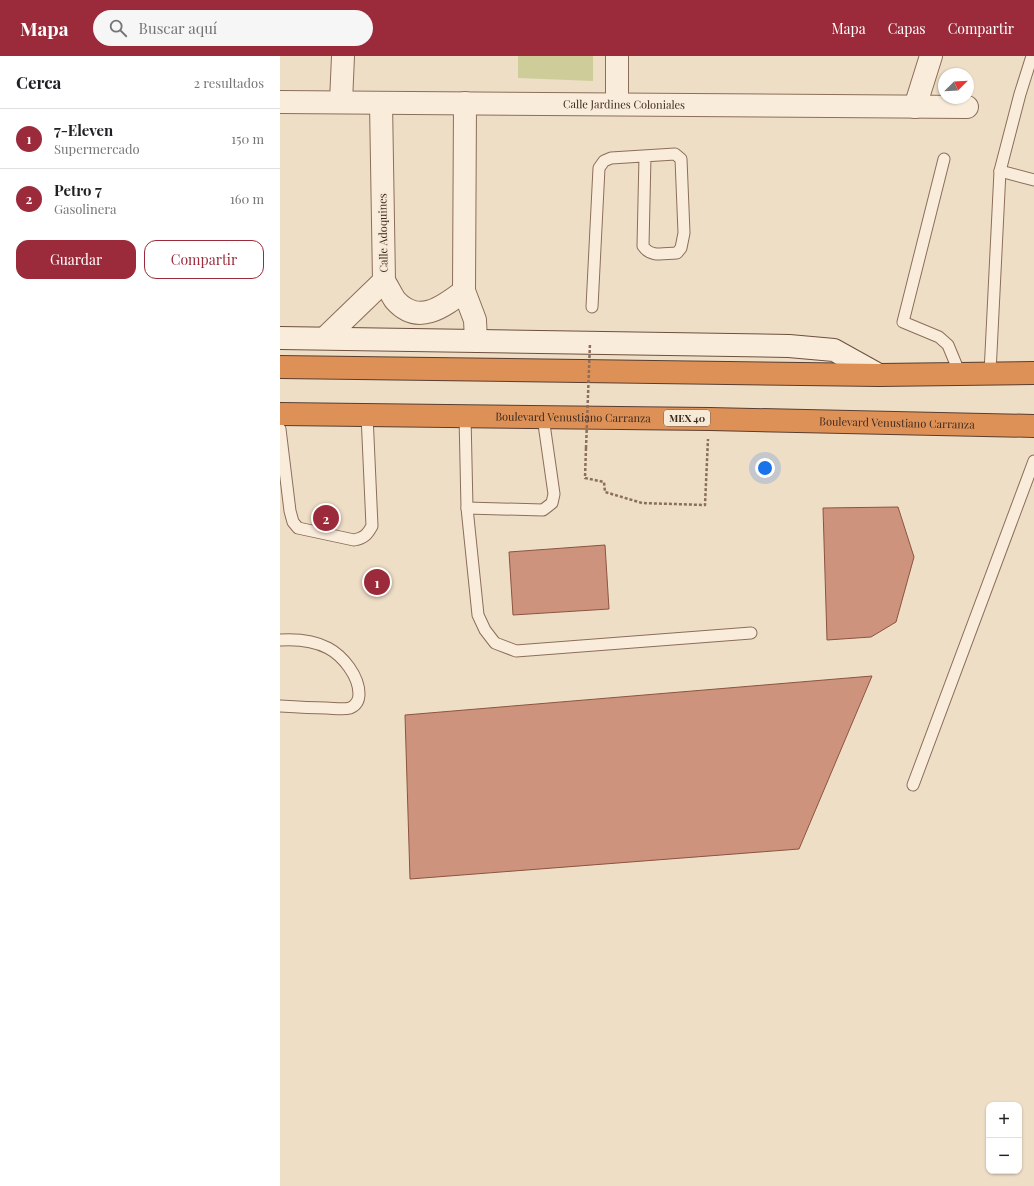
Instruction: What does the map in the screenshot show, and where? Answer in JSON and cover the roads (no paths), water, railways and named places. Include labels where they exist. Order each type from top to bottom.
[{"type":"highway","points":[[280,367],[879,375],[990,373],[1034,374]]},
{"type":"highway","name":"Boulevard Venustiano Carranza","points":[[280,414],[710,419],[1034,426]]},
{"type":"street","points":[[341,102],[342,56]]},
{"type":"street","points":[[617,56],[617,104]]},
{"type":"street","points":[[915,107],[931,56]]},
{"type":"street","name":"Calle Jardines Coloniales","points":[[280,102],[967,107]]},
{"type":"street","name":"Calle Adoquines","points":[[325,338],[384,281],[381,103]]},
{"type":"street","points":[[465,103],[464,291],[475,320],[476,341]]},
{"type":"street","points":[[384,281],[395,299],[404,308],[417,312],[431,312],[446,305],[464,291]]},
{"type":"street","points":[[280,338],[789,346],[834,350],[879,375]]},
{"type":"lane","points":[[990,373],[1000,171],[1020,94],[1032,56]]},
{"type":"lane","points":[[592,307],[599,168],[604,161],[611,158],[675,154],[681,159],[684,233],[681,248],[677,253],[653,254],[647,251],[643,246],[645,156]]},
{"type":"lane","points":[[944,158],[903,322],[939,337],[948,345],[960,374]]},
{"type":"lane","points":[[1000,171],[1034,180]]},
{"type":"lane","points":[[280,429],[290,511],[293,522],[298,528],[354,540],[363,538],[372,526],[367,415]]},
{"type":"lane","points":[[465,416],[467,508],[478,615],[485,630],[495,643],[516,651],[751,633]]},
{"type":"lane","points":[[467,508],[543,510],[552,503],[554,494],[543,417]]},
{"type":"lane","points":[[913,785],[1033,466]]},
{"type":"lane","points":[[280,640],[310,642],[329,648],[353,672],[359,687],[359,699],[356,704],[345,709],[280,706]]},
{"type":"place","name":"Petro 7","points":[[326,518]]},
{"type":"place","name":"7-Eleven","points":[[377,582]]}]
